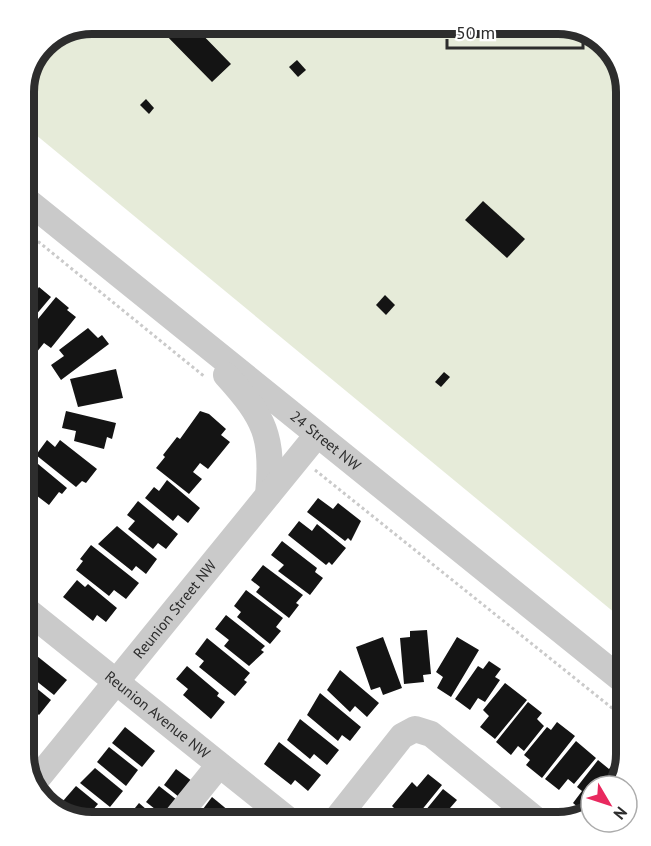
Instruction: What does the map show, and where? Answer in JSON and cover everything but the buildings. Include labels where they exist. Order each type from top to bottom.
[{"type":"street","name":"24 Street NW","points":[[35,207],[616,675]]},
{"type":"street","points":[[181,325],[240,391],[263,423],[272,460],[268,495]]},
{"type":"street","name":"Reunion Street NW","points":[[39,776],[317,435]]},
{"type":"street","name":"Reunion Avenue NW","points":[[34,616],[278,812]]},
{"type":"street","points":[[342,812],[402,736],[415,729],[431,734],[527,812]]},
{"type":"street","points":[[181,812],[219,765]]},
{"type":"path","points":[[35,239],[212,385]]},
{"type":"path","points":[[316,471],[616,711]]},
{"type":"green space","points":[[93,34],[562,35],[573,36],[587,42],[607,60],[615,81],[616,93],[616,614],[35,134],[36,78],[54,49],[74,38]]}]
